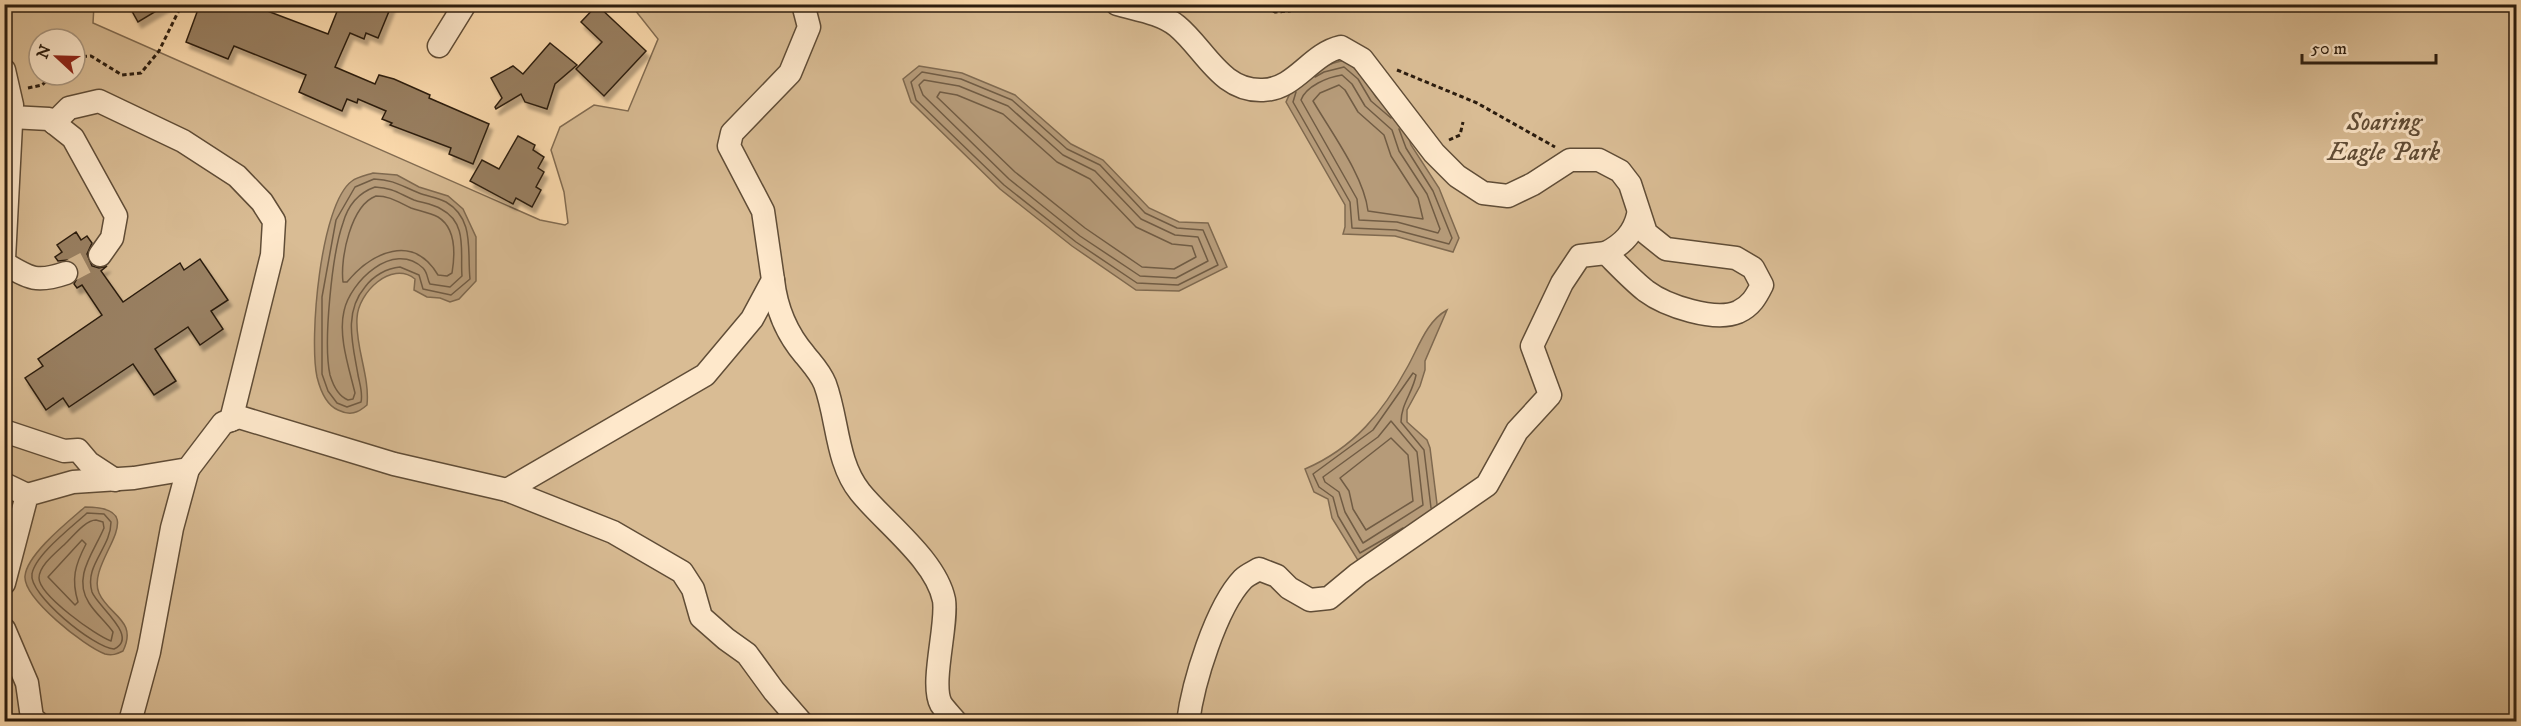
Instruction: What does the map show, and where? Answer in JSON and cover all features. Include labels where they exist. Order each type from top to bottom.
[{"type":"street","points":[[439,46],[465,4]]},
{"type":"street","points":[[803,4],[808,27],[790,73],[732,133],[729,147],[763,211],[775,298],[783,321],[804,354],[817,368],[825,385],[848,471],[860,492],[902,535],[924,562],[944,599],[938,668],[940,702],[956,722]]},
{"type":"street","points":[[1117,4],[1161,16],[1178,27],[1227,80],[1246,88],[1263,90],[1282,86],[1326,50],[1341,46],[1362,58],[1434,153],[1457,176],[1483,193],[1508,196],[1533,184],[1570,160],[1599,160],[1620,171],[1630,184],[1638,215],[1646,233],[1666,249],[1736,258],[1753,268],[1762,285],[1753,302],[1737,313],[1715,316],[1677,306],[1648,292],[1606,253]]},
{"type":"street","points":[[7,81],[11,117],[4,261],[28,278],[45,280],[66,273]]},
{"type":"street","points":[[54,123],[69,108],[99,101],[183,141],[237,176],[262,202],[274,221],[272,255],[231,420]]},
{"type":"street","points":[[11,117],[49,119],[73,138],[116,216],[112,238],[100,255]]},
{"type":"street","points":[[1188,722],[1191,696],[1220,613],[1243,578],[1259,569],[1277,576],[1289,588],[1310,600],[1329,598],[1358,574],[1487,485],[1517,431],[1550,395],[1532,346],[1562,283],[1580,256],[1606,253],[1627,238],[1635,228],[1638,215]]},
{"type":"street","points":[[507,490],[705,375],[752,319],[773,280]]},
{"type":"street","points":[[130,722],[148,652],[172,528],[188,469],[223,423],[239,417],[356,453],[507,490],[613,532],[682,572],[693,589],[702,617],[747,654],[774,692],[801,722]]},
{"type":"street","points":[[4,431],[64,452],[78,450],[89,463],[115,480]]},
{"type":"street","points":[[43,443],[50,450],[62,485]]},
{"type":"street","points":[[4,484],[27,495],[62,485],[188,469]]},
{"type":"street","points":[[4,583],[27,495]]},
{"type":"street","points":[[4,629],[27,683],[34,720]]},
{"type":"path","points":[[87,56],[91,56],[122,75],[141,73],[159,51],[182,4]]},
{"type":"path","points":[[1260,4],[1275,12],[1290,11],[1294,4]]},
{"type":"path","points":[[1394,69],[1477,103],[1546,139],[1570,160]]},
{"type":"path","points":[[7,81],[27,84]]},
{"type":"path","points":[[1434,153],[1452,138],[1460,135],[1463,122]]},
{"type":"green space","name":"Soaring Eagle Park","points":[[4,5],[94,5],[93,23],[540,220],[565,225],[568,223],[564,192],[551,150],[560,127],[594,105],[628,111],[658,39],[631,5],[2516,5],[2516,721],[5,721]]},
{"type":"water","points":[[1345,60],[1362,75],[1376,97],[1404,123],[1411,145],[1439,188],[1459,238],[1453,252],[1395,236],[1343,234],[1345,205],[1286,102],[1290,93],[1302,79],[1326,65]]},
{"type":"water","points":[[919,66],[962,73],[1015,95],[1071,144],[1103,160],[1149,208],[1179,222],[1208,223],[1227,267],[1179,291],[1136,290],[1072,246],[1000,189],[911,102],[903,79]]},
{"type":"water","points":[[373,173],[397,175],[419,187],[448,196],[463,209],[476,237],[476,281],[459,299],[450,302],[427,297],[414,290],[415,279],[406,274],[386,276],[369,290],[359,308],[357,318],[367,405],[357,412],[346,413],[334,408],[327,401],[317,377],[316,305],[325,243],[332,216],[341,195],[352,181]]},
{"type":"water","points":[[1447,310],[1425,361],[1420,386],[1407,410],[1407,422],[1427,440],[1430,448],[1438,512],[1359,562],[1332,518],[1328,499],[1314,492],[1305,469],[1338,451],[1366,427],[1388,399],[1429,327]]},
{"type":"water","points":[[85,507],[106,509],[116,516],[117,526],[114,538],[97,580],[99,593],[125,625],[127,641],[123,651],[110,655],[84,642],[44,609],[27,585],[25,576],[27,567],[41,548]]},
{"type":"building","points":[[128,4],[168,4],[138,22]]},
{"type":"building","points":[[200,4],[249,4],[328,34],[340,4],[392,4],[378,38],[366,33],[364,39],[350,33],[335,67],[375,84],[379,75],[394,79],[430,95],[429,98],[489,124],[473,164],[449,154],[451,148],[390,125],[392,123],[382,119],[386,111],[358,99],[357,103],[347,99],[342,111],[299,92],[306,75],[234,46],[228,59],[186,42]]},
{"type":"building","points":[[597,5],[646,51],[604,96],[576,69],[602,42],[581,22]]},
{"type":"building","points":[[550,43],[577,65],[555,84],[547,109],[525,102],[521,94],[496,109],[495,107],[502,98],[491,78],[513,66],[523,74]]},
{"type":"building","points":[[518,136],[535,145],[533,150],[544,157],[538,168],[544,172],[536,187],[541,190],[532,207],[516,198],[513,204],[470,181],[482,160],[499,169]]},
{"type":"building","points":[[76,232],[81,240],[87,236],[92,243],[87,254],[92,266],[99,268],[107,266],[101,271],[123,302],[180,263],[184,270],[200,259],[228,300],[211,311],[223,329],[200,345],[188,327],[155,349],[176,381],[154,395],[133,364],[69,407],[63,398],[46,410],[25,378],[43,366],[38,359],[102,315],[82,285],[77,288],[74,284],[79,275],[76,264],[68,260],[58,261],[55,257],[62,252],[57,245]]},
{"type":"tunnel","points":[[66,273],[100,255]]}]
